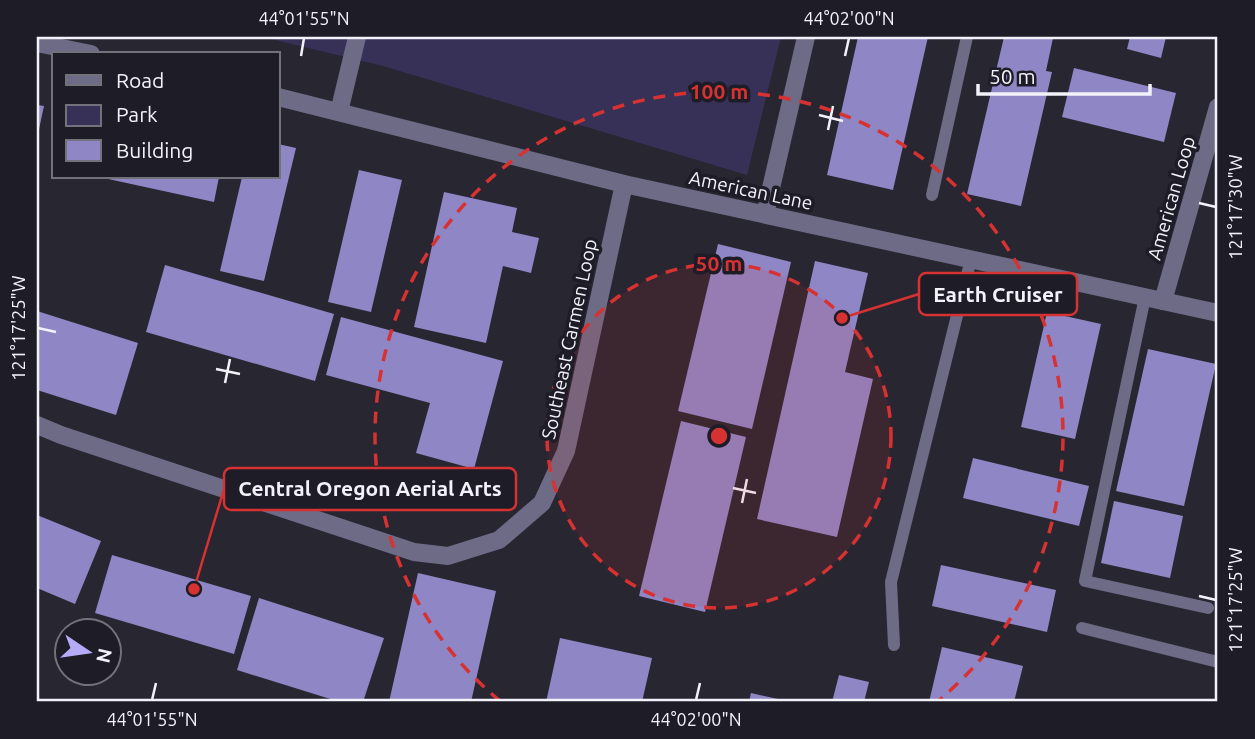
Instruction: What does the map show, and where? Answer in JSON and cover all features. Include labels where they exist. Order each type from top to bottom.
[{"type":"street","points":[[340,112],[357,37]]},
{"type":"street","points":[[765,214],[806,37]]},
{"type":"street","points":[[37,43],[82,52]]},
{"type":"street","name":"American Lane","points":[[280,97],[624,184],[1218,313]]},
{"type":"street","name":"American Loop","points":[[1163,301],[1218,107]]},
{"type":"street","name":"Southeast Carmen Loop","points":[[37,425],[414,552],[448,556],[499,540],[542,503],[566,451],[624,184]]},
{"type":"lane","points":[[932,195],[967,37]]},
{"type":"lane","points":[[894,645],[891,582],[971,259]]},
{"type":"lane","points":[[1145,297],[1085,581],[1208,608]]},
{"type":"lane","points":[[1082,628],[1218,663]]},
{"type":"green space","points":[[263,37],[781,37],[747,175],[383,66]]},
{"type":"building","points":[[858,37],[928,37],[893,190],[827,175]]},
{"type":"building","points":[[1004,37],[1053,38],[1046,71],[1052,72],[1021,206],[967,194]]},
{"type":"building","points":[[1130,37],[1166,37],[1161,58],[1127,49]]},
{"type":"building","points":[[1074,68],[1176,93],[1164,142],[1062,117]]},
{"type":"building","points":[[37,105],[44,106],[38,134],[37,133]]},
{"type":"building","points":[[280,144],[296,148],[264,281],[220,271],[242,178],[280,178]]},
{"type":"building","points":[[359,170],[402,180],[371,312],[328,302]]},
{"type":"building","points":[[104,178],[219,178],[214,202]]},
{"type":"building","points":[[444,192],[517,208],[512,232],[539,238],[531,273],[503,266],[486,343],[414,327]]},
{"type":"building","points":[[718,244],[791,262],[752,429],[678,411]]},
{"type":"building","points":[[815,261],[868,273],[845,372],[873,379],[837,537],[757,519]]},
{"type":"building","points":[[165,265],[334,314],[315,381],[146,332]]},
{"type":"building","points":[[37,311],[138,343],[116,415],[37,390]]},
{"type":"building","points":[[1047,312],[1101,324],[1075,439],[1021,427]]},
{"type":"building","points":[[341,317],[503,361],[474,469],[416,453],[430,403],[326,375]]},
{"type":"building","points":[[1148,349],[1216,364],[1184,506],[1116,491]]},
{"type":"building","points":[[681,421],[746,437],[705,612],[639,596]]},
{"type":"building","points":[[973,458],[1089,486],[1079,526],[963,498]]},
{"type":"building","points":[[1114,501],[1183,516],[1170,578],[1101,563]]},
{"type":"building","points":[[37,515],[101,541],[75,604],[37,588]]},
{"type":"building","points":[[112,555],[251,596],[234,654],[122,621],[122,616],[95,613]]},
{"type":"building","points":[[941,565],[1056,590],[1047,632],[932,606]]},
{"type":"building","points":[[418,573],[496,591],[471,702],[389,702]]},
{"type":"building","points":[[259,598],[384,638],[363,702],[340,702],[237,670]]},
{"type":"building","points":[[560,638],[652,658],[642,702],[546,702]]},
{"type":"building","points":[[942,647],[1023,666],[1014,702],[929,702]]},
{"type":"building","points":[[839,675],[869,682],[864,702],[832,702]]},
{"type":"building","points":[[751,693],[787,701],[787,702],[749,702]]},
{"type":"place","name":"Earth Cruiser","points":[[842,318]]},
{"type":"place","name":"Central Oregon Aerial Arts","points":[[194,589]]}]
